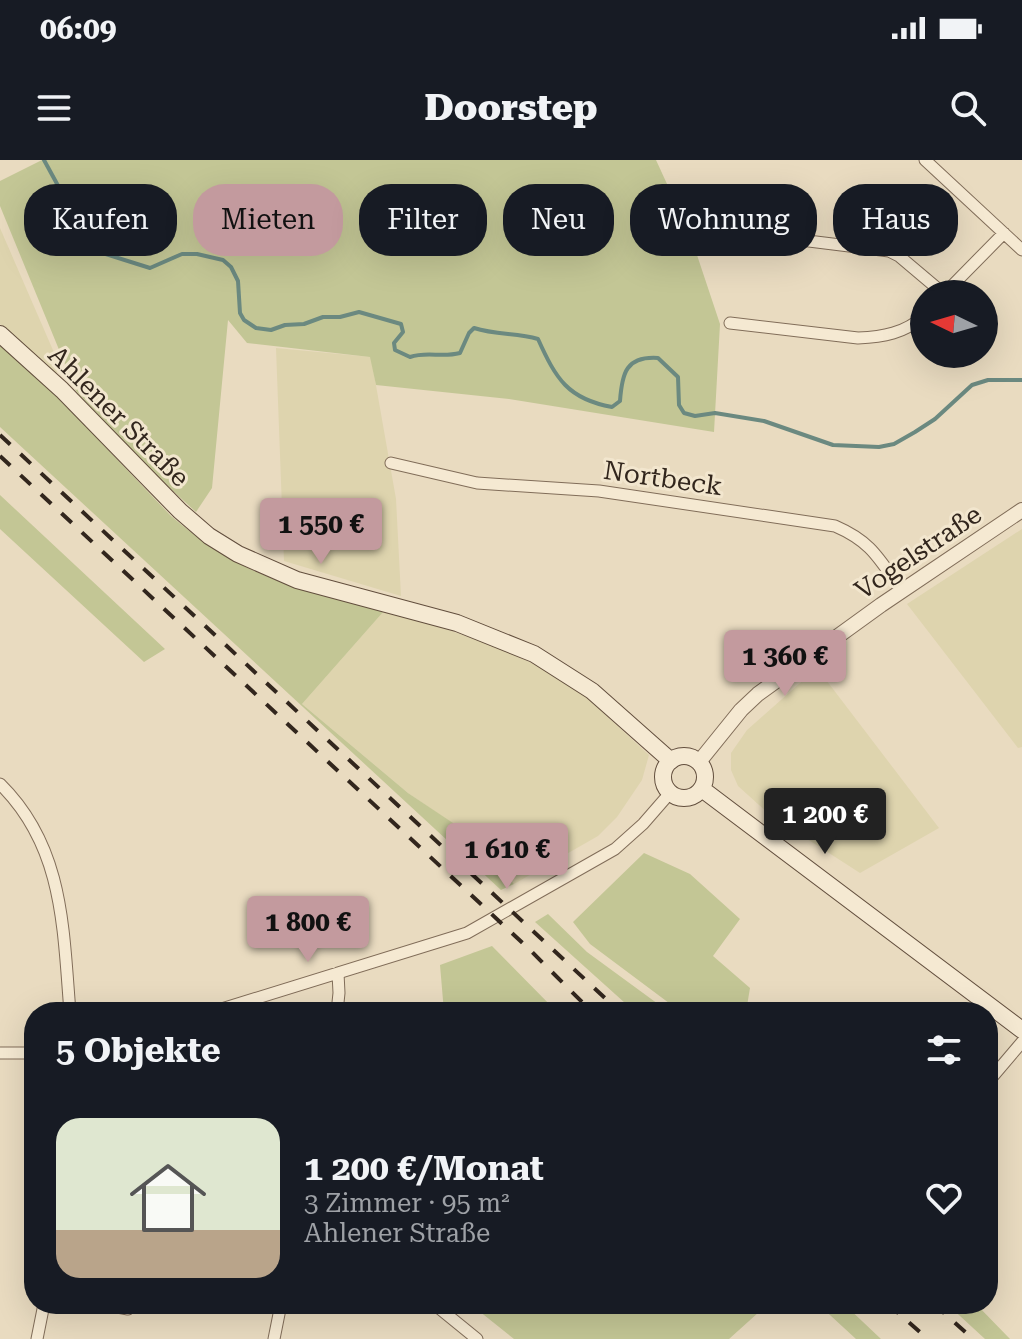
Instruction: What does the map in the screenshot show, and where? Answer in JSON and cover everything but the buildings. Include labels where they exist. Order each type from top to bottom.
[{"type":"main road","name":"Ahlener Straße","points":[[0,334],[62,390],[180,511],[209,536],[264,568],[297,580],[457,623],[534,654],[592,691],[671,761]]},
{"type":"main road","points":[[688,757],[699,762],[705,772],[702,789],[687,799],[670,793],[664,776],[671,761],[688,757]]},
{"type":"main road","points":[[702,789],[985,1002]]},
{"type":"main road","points":[[998,1012],[1022,1030]]},
{"type":"street","points":[[925,160],[1022,250]]},
{"type":"street","points":[[958,280],[1004,233]]},
{"type":"street","points":[[817,242],[889,251],[927,280]]},
{"type":"street","points":[[730,323],[858,338],[879,337],[910,325]]},
{"type":"street","name":"Nortbeck","points":[[391,463],[477,483],[599,491],[835,526],[871,547],[902,591]]},
{"type":"street","name":"Vogelstraße","points":[[699,762],[758,694],[1022,510]]},
{"type":"street","points":[[0,784],[32,824],[51,863],[62,927],[69,1002]]},
{"type":"street","points":[[244,1002],[467,933],[615,849],[643,824],[670,793]]},
{"type":"street","points":[[338,973],[338,1002]]},
{"type":"street","points":[[998,1070],[1022,1042]]},
{"type":"street","points":[[0,1053],[24,1053]]},
{"type":"street","points":[[37,1339],[42,1314]]},
{"type":"street","points":[[274,1339],[279,1314]]},
{"type":"street","points":[[446,1314],[477,1339]]},
{"type":"shaded area","points":[[0,228],[59,364],[56,375],[0,324]]},
{"type":"shaded area","points":[[276,348],[371,357],[396,499],[401,596],[284,561]]},
{"type":"shaded area","points":[[1022,529],[1022,747],[1018,748],[907,604]]},
{"type":"shaded area","points":[[384,611],[500,648],[548,671],[586,697],[649,755],[642,780],[617,817],[598,836],[514,884],[462,830],[408,793],[302,704]]},
{"type":"shaded area","points":[[817,668],[939,828],[860,873],[770,815],[738,786],[731,770],[731,753],[747,730]]},
{"type":"green space","points":[[42,160],[656,160],[667,184],[630,184],[630,256],[697,256],[720,324],[714,432],[509,399],[376,385],[370,357],[247,343],[228,320],[212,488],[196,512],[150,470],[76,391],[0,206],[0,181]]},
{"type":"green space","points":[[0,344],[55,394],[171,516],[197,537],[246,567],[271,578],[384,611],[302,704],[408,793],[462,829],[514,884],[501,890],[0,427]]},
{"type":"green space","points":[[0,495],[165,649],[144,662],[0,529]]},
{"type":"green space","points":[[644,853],[690,874],[740,919],[713,956],[750,988],[748,1002],[668,1002],[590,944],[573,922]]},
{"type":"green space","points":[[548,914],[587,952],[655,1002],[624,1002],[535,922]]},
{"type":"green space","points":[[492,946],[547,1002],[443,1002],[440,965]]},
{"type":"green space","points":[[483,1314],[757,1314],[729,1339],[514,1339]]},
{"type":"green space","points":[[829,1314],[855,1314],[881,1339],[856,1339]]},
{"type":"green space","points":[[958,1314],[986,1314],[1010,1339],[985,1339]]},
{"type":"waterway","points":[[44,160],[96,251],[150,268],[182,254],[223,260],[231,267],[238,281],[240,313],[256,328],[271,330],[359,312],[401,324],[403,332],[394,343],[395,350],[410,357],[460,353],[474,328],[530,337],[538,339],[558,376],[574,393],[612,407],[620,401],[624,375],[632,363],[658,358],[678,377],[679,405],[684,413],[695,416],[715,413],[764,421],[833,445],[879,447],[894,444],[935,419],[972,385],[988,380],[1022,380]]},
{"type":"railway","points":[[0,435],[609,1002]]},
{"type":"railway","points":[[0,456],[528,948],[582,1002]]},
{"type":"railway","points":[[899,1314],[928,1339]]},
{"type":"railway","points":[[945,1314],[973,1339]]}]
